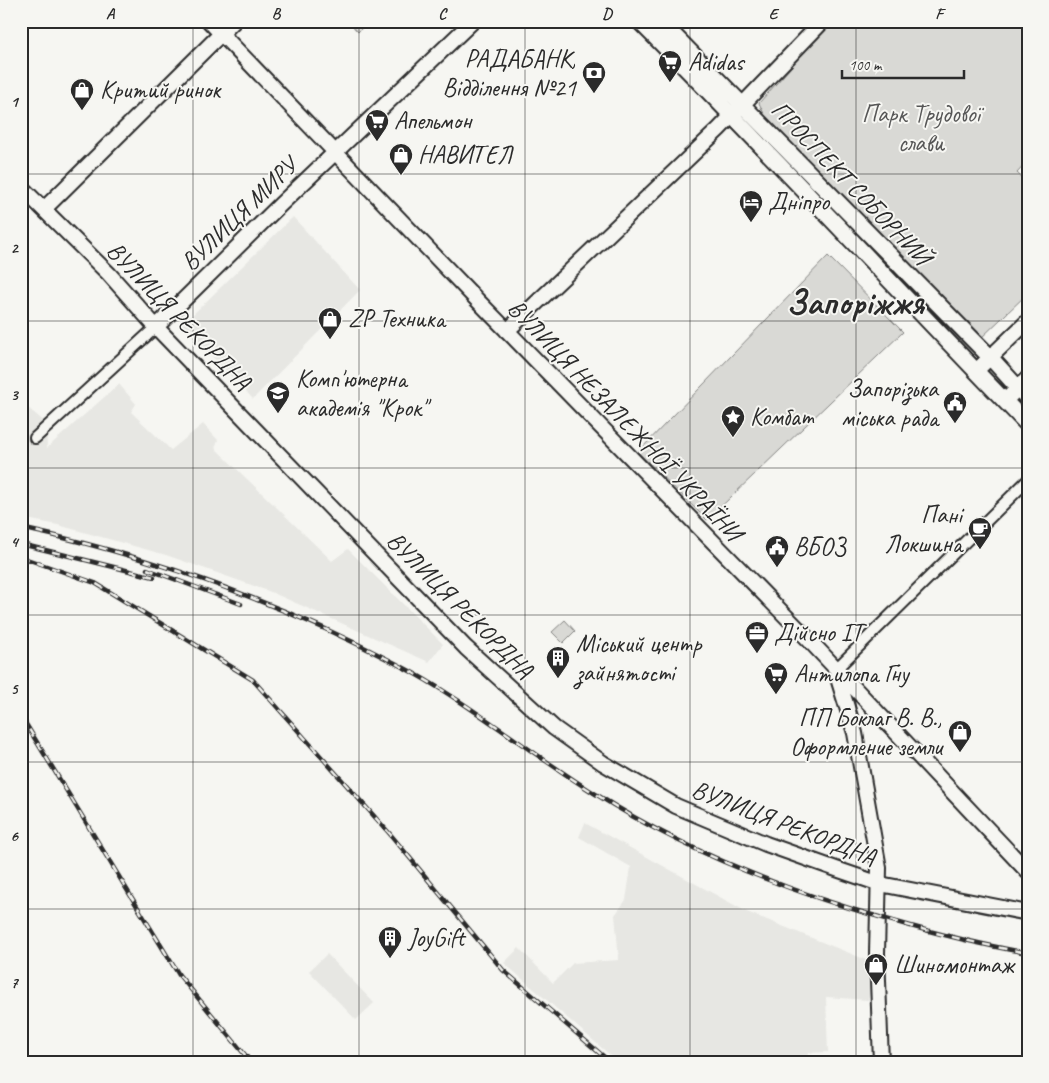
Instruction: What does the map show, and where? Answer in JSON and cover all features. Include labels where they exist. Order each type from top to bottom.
[{"type":"main road","name":"ПРОСПЕКТ СОБОРНИЙ","points":[[639,21],[738,110],[1024,388]]},
{"type":"main road","name":"ПРОСПЕКТ СОБОРНИЙ","points":[[660,21],[738,110],[976,371],[1028,425]]},
{"type":"street","name":"ВУЛИЦЯ НЕЗАЛЕЖНОЇ УКРАЇНИ","points":[[210,21],[836,670],[1028,872]]},
{"type":"street","points":[[44,209],[234,21]]},
{"type":"street","name":"ВУЛИЦЯ МИРУ","points":[[36,438],[156,327],[281,204],[473,21]]},
{"type":"street","points":[[508,330],[738,110],[823,21]]},
{"type":"street","name":"ВУЛИЦЯ РЕКОРДНА","points":[[21,187],[109,274],[156,327],[466,648],[554,728],[603,763],[676,806],[766,844],[880,884],[1028,913]]},
{"type":"street","points":[[976,371],[1028,320]]},
{"type":"street","points":[[1005,401],[1024,388]]},
{"type":"street","points":[[881,1062],[877,953],[880,884],[855,733],[836,670],[1028,480]]},
{"type":"shaded area","points":[[293,217],[360,290],[253,399],[182,325]]},
{"type":"shaded area","points":[[119,384],[136,404],[131,412],[171,450],[203,424],[218,440],[215,448],[332,561],[348,549],[443,644],[429,662],[271,592],[166,555],[58,525],[21,518],[21,402],[46,423],[47,448]]},
{"type":"shaded area","points":[[585,823],[747,912],[874,963],[875,979],[868,1000],[826,997],[828,1052],[808,1053],[807,1062],[618,1062],[504,963],[519,948],[553,983],[573,963],[619,960],[615,915],[626,900],[631,867],[579,837]]},
{"type":"shaded area","points":[[327,954],[374,1003],[356,1020],[309,971]]},
{"type":"green space","points":[[348,21],[369,21],[358,32]]},
{"type":"green space","name":"Парк Трудової слави","points":[[832,21],[1028,21],[1028,161],[1017,173],[1028,183],[1028,293],[979,340],[899,261],[766,118],[759,103]]},
{"type":"green space","points":[[828,256],[903,332],[707,520],[638,452]]},
{"type":"green space","points":[[565,620],[575,631],[563,643],[552,632]]},
{"type":"railway","points":[[21,528],[117,552],[212,583],[305,620],[351,641],[421,677],[569,777],[629,814],[665,834],[739,868],[854,910],[943,935],[1028,953]]},
{"type":"railway","points":[[21,544],[154,577]]},
{"type":"railway","points":[[21,557],[95,583],[253,680],[390,834],[503,970],[610,1062]]},
{"type":"railway","points":[[147,569],[241,604]]},
{"type":"railway","points":[[21,716],[179,975],[251,1062]]},
{"type":"place","name":"Adidas","points":[[670,83]]},
{"type":"place","name":"РАДАБАНК, Відділення №21","points":[[594,94]]},
{"type":"place","name":"Критий ринок","points":[[82,111]]},
{"type":"place","name":"Апельмон","points":[[377,142]]},
{"type":"place","name":"НАВИТЕЛ","points":[[401,176]]},
{"type":"place","name":"Дніпро","points":[[751,223]]},
{"type":"place","name":"ZP Техника","points":[[330,340]]},
{"type":"place","name":"Комп'ютерна академія \"Крок\"","points":[[278,414]]},
{"type":"place","name":"Запорізька міська рада","points":[[955,424]]},
{"type":"place","name":"Комбат","points":[[733,438]]},
{"type":"place","name":"Панi Локшина","points":[[980,550]]},
{"type":"place","name":"ВБОЗ","points":[[777,568]]},
{"type":"place","name":"Дійсно ІТ","points":[[757,654]]},
{"type":"place","name":"Міський центр зайнятості","points":[[558,679]]},
{"type":"place","name":"Антилопа Гну","points":[[776,695]]},
{"type":"place","name":"ПП Боклаг В. В., Оформление земли","points":[[960,753]]},
{"type":"place","name":"JoyGift","points":[[390,959]]},
{"type":"place","name":"Шиномонтаж","points":[[876,986]]},
{"type":"district","name":"Запоріжжя","points":[[855,302]]}]
